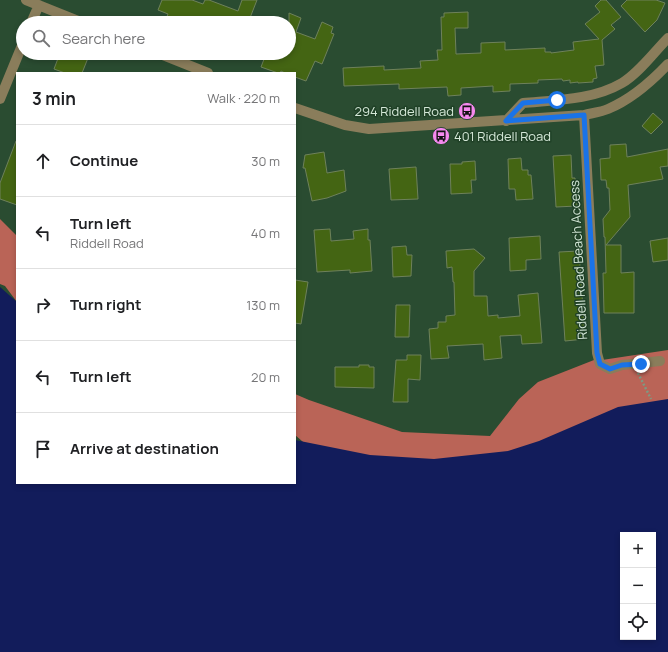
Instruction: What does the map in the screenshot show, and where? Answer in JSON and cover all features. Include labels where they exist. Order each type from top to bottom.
[{"type":"street","points":[[26,0],[66,16]]},
{"type":"street","points":[[34,16],[39,5]]},
{"type":"street","points":[[506,121],[523,103],[579,98],[609,89],[623,82],[668,38]]},
{"type":"street","points":[[0,99],[16,60]]},
{"type":"street","points":[[176,60],[206,72]]},
{"type":"street","points":[[296,108],[345,125],[369,129],[584,115],[607,110],[630,98],[656,77],[668,64]]},
{"type":"street","name":"Riddell Road Beach Access","points":[[584,115],[597,353],[600,364],[610,369],[622,365],[660,361]]},
{"type":"path","points":[[641,364],[641,369],[638,374],[651,399]]},
{"type":"shaded area","points":[[0,219],[16,235],[16,301],[5,286],[0,284]]},
{"type":"shaded area","points":[[0,287],[16,301],[16,484],[296,484],[296,440],[370,455],[434,459],[508,451],[539,441],[618,407],[668,399],[668,652],[0,652]]},
{"type":"shaded area","points":[[668,350],[668,416],[361,492],[296,436],[296,394],[402,432],[490,436],[519,399],[538,382],[594,360]]},
{"type":"building","points":[[162,0],[192,0],[203,4],[205,0],[209,0],[238,11],[242,0],[257,0],[251,16],[167,16],[168,14],[158,10]]},
{"type":"building","points":[[601,0],[606,0],[621,17],[611,25],[615,29],[602,40],[604,65],[595,66],[597,78],[593,79],[593,82],[570,83],[570,80],[563,81],[562,79],[538,80],[538,83],[510,84],[510,91],[493,92],[493,86],[461,88],[461,95],[448,96],[447,87],[399,89],[399,84],[344,86],[343,68],[384,66],[384,70],[421,68],[420,61],[438,60],[437,50],[442,50],[441,17],[444,17],[444,13],[468,12],[468,28],[455,28],[456,54],[481,53],[481,43],[505,42],[505,50],[545,48],[545,52],[551,53],[574,50],[573,42],[599,39],[585,24],[600,12],[595,6]]},
{"type":"building","points":[[627,0],[656,0],[665,3],[657,20],[645,32],[621,6]]},
{"type":"building","points":[[289,13],[301,18],[296,32],[296,16],[289,16]]},
{"type":"building","points":[[322,22],[333,27],[331,33],[334,34],[322,64],[315,61],[306,81],[296,77],[296,72],[275,72],[261,67],[264,60],[296,60],[296,32],[315,39]]},
{"type":"building","points":[[57,60],[87,60],[82,72],[62,72],[54,69]]},
{"type":"building","points":[[653,113],[663,122],[651,134],[642,126]]},
{"type":"building","points":[[16,141],[16,205],[0,199],[0,183]]},
{"type":"building","points":[[626,144],[627,157],[668,149],[668,166],[660,167],[663,179],[628,185],[630,217],[606,245],[621,245],[621,273],[634,272],[634,313],[604,313],[603,273],[606,273],[603,219],[610,210],[609,188],[607,188],[606,180],[601,180],[600,159],[610,158],[610,145]]},
{"type":"building","points":[[324,152],[327,173],[344,170],[346,191],[327,198],[312,201],[305,168],[303,168],[305,155]]},
{"type":"building","points":[[571,155],[572,178],[575,178],[577,206],[556,207],[553,156]]},
{"type":"building","points":[[521,158],[522,170],[528,170],[528,175],[531,175],[533,199],[516,200],[515,189],[509,189],[508,159]]},
{"type":"building","points":[[475,161],[476,180],[471,180],[472,193],[451,194],[450,164],[462,164],[462,162]]},
{"type":"building","points":[[416,167],[418,199],[391,200],[389,169]]},
{"type":"building","points":[[330,229],[331,241],[354,239],[353,231],[368,229],[372,271],[350,273],[350,270],[317,272],[314,230]]},
{"type":"building","points":[[540,236],[541,259],[526,260],[526,270],[510,271],[509,238]]},
{"type":"building","points":[[668,238],[668,260],[653,262],[650,241]]},
{"type":"building","points":[[406,246],[407,255],[412,255],[411,276],[393,277],[392,247]]},
{"type":"building","points":[[474,249],[485,258],[474,271],[474,296],[487,296],[488,316],[498,315],[498,318],[520,316],[518,295],[538,293],[542,343],[522,344],[521,335],[500,336],[502,358],[484,360],[483,344],[447,346],[449,358],[431,359],[429,329],[438,328],[438,322],[446,322],[446,316],[455,315],[452,267],[447,268],[446,251]]},
{"type":"building","points":[[579,251],[585,339],[565,341],[559,252]]},
{"type":"building","points":[[296,280],[308,282],[301,324],[296,323]]},
{"type":"building","points":[[396,305],[410,305],[409,337],[395,337]]},
{"type":"building","points":[[407,355],[421,355],[420,380],[408,379],[408,402],[393,402],[396,360],[407,360]]},
{"type":"building","points":[[359,365],[369,365],[369,367],[374,367],[374,388],[335,387],[335,367],[359,367]]},
{"type":"place","name":"294 Riddell Road","points":[[467,111]]},
{"type":"place","name":"401 Riddell Road","points":[[441,136]]},
{"type":"route","points":[[557,100],[523,103],[506,121],[584,115],[597,353],[600,364],[610,369],[622,365],[641,364]]}]
